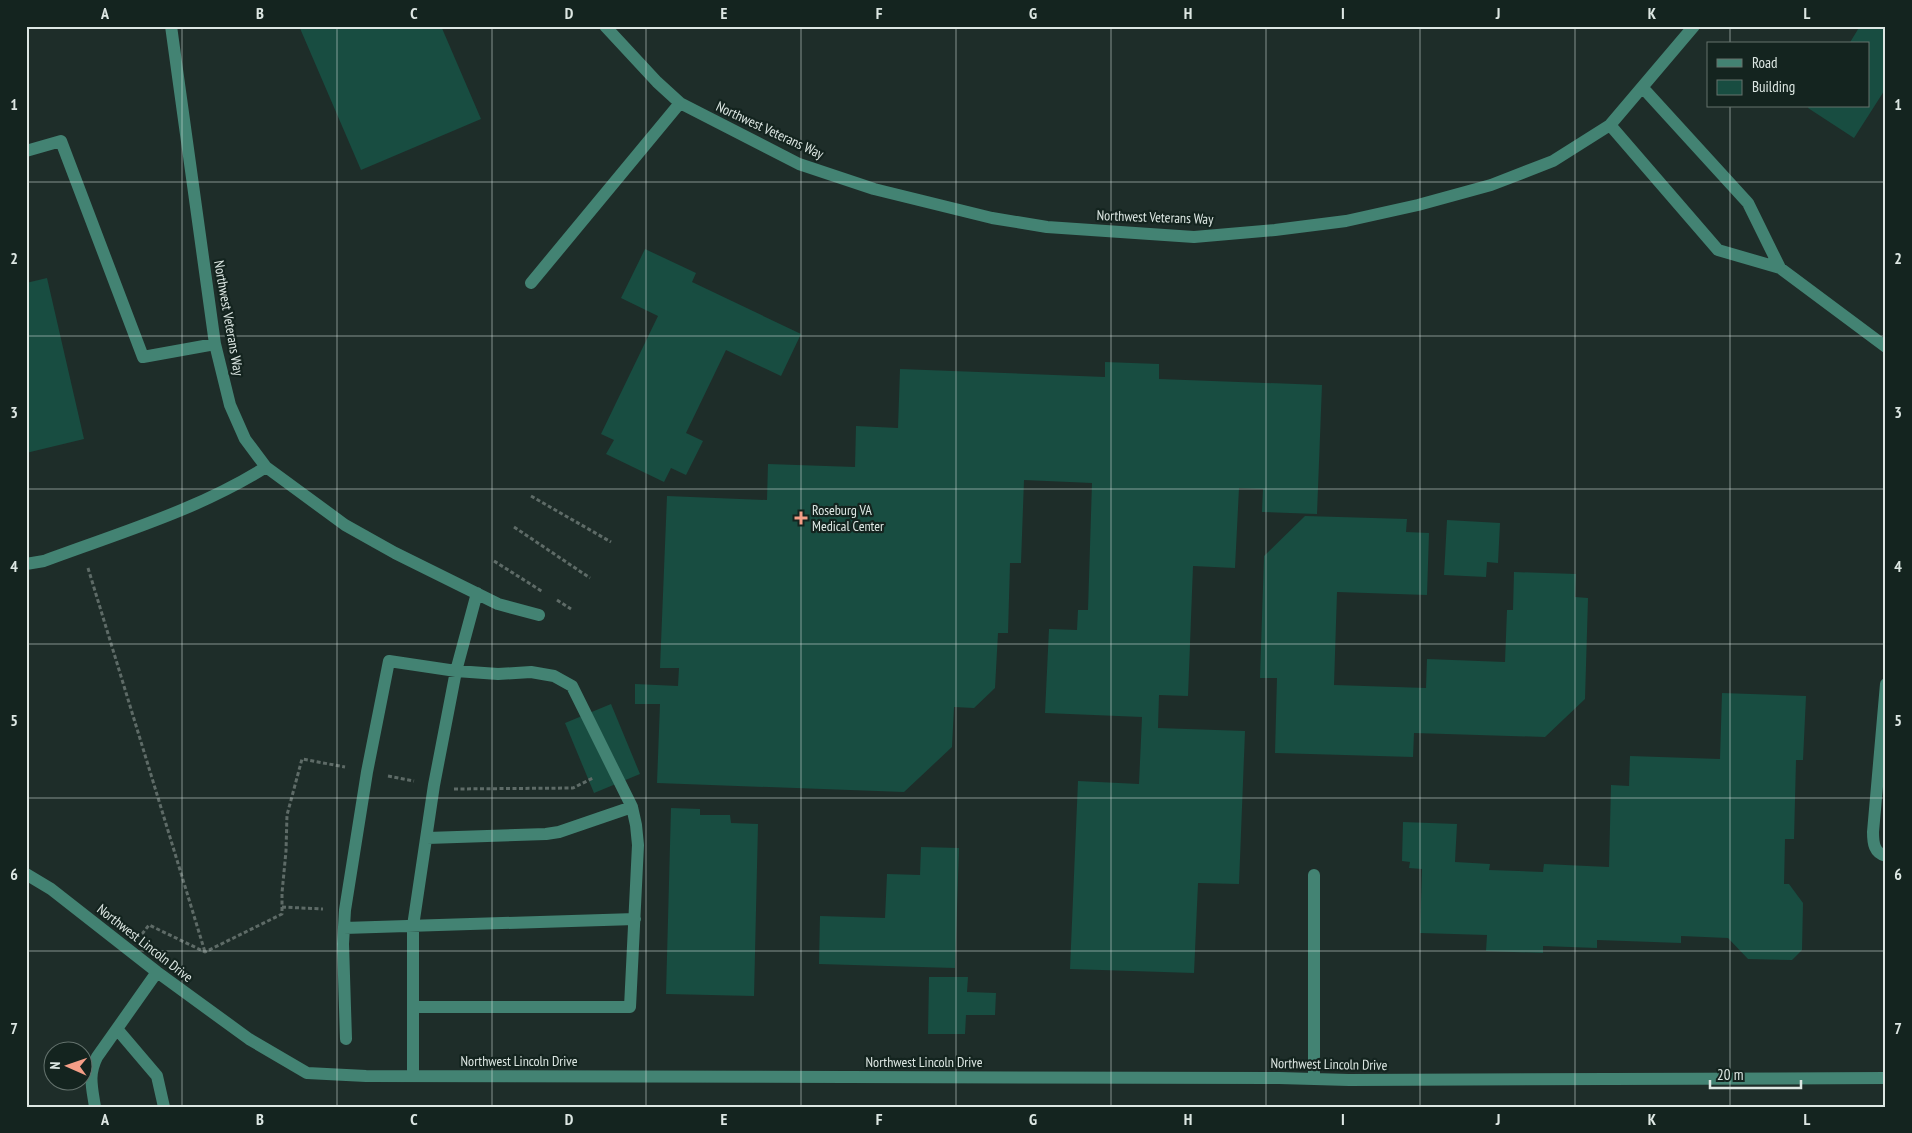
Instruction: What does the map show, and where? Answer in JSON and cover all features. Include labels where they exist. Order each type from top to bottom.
[{"type":"street","name":"Northwest Veterans Way","points":[[171,26],[215,344],[230,405],[245,438],[266,466],[345,525],[395,553],[498,604],[539,616]]},
{"type":"street","name":"Northwest Veterans Way","points":[[605,26],[657,82],[680,103],[799,164],[874,189],[992,218],[1047,227],[1194,237],[1275,230],[1346,221],[1464,193],[1491,185],[1553,161],[1610,125],[1694,26]]},
{"type":"street","points":[[1643,88],[1748,203],[1780,268]]},
{"type":"street","points":[[531,283],[680,103]]},
{"type":"street","points":[[1610,125],[1718,250],[1780,268],[1886,347]]},
{"type":"street","points":[[26,151],[61,141],[143,357],[215,344]]},
{"type":"street","points":[[26,564],[44,560],[182,510],[217,494],[266,466]]},
{"type":"street","points":[[413,1076],[413,926],[434,786],[456,671],[477,593]]},
{"type":"street","points":[[346,1039],[345,910],[367,772],[390,662],[456,671],[498,674],[531,672],[554,676],[572,686],[632,807],[638,845],[630,1007],[413,1007]]},
{"type":"street","points":[[1886,684],[1873,832],[1875,849],[1886,856]]},
{"type":"street","points":[[427,838],[546,834],[559,832],[632,807]]},
{"type":"street","name":"Northwest Lincoln Drive","points":[[26,874],[51,889],[157,972],[249,1039],[307,1073],[366,1076],[1350,1080],[1886,1078]]},
{"type":"street","points":[[1314,875],[1314,1079]]},
{"type":"street","points":[[344,928],[635,919]]},
{"type":"street","points":[[95,1107],[91,1069],[97,1057],[157,972]]},
{"type":"street","points":[[117,1029],[157,1076],[164,1107]]},
{"type":"path","points":[[531,496],[612,542]]},
{"type":"path","points":[[514,527],[590,578]]},
{"type":"path","points":[[81,547],[205,952]]},
{"type":"path","points":[[494,561],[548,595]]},
{"type":"path","points":[[556,600],[571,609]]},
{"type":"path","points":[[282,907],[345,910]]},
{"type":"building","points":[[299,26],[441,26],[481,119],[361,170]]},
{"type":"building","points":[[1860,26],[1886,26],[1886,88],[1854,138],[1808,108],[1870,108],[1870,42],[1850,42]]},
{"type":"building","points":[[645,249],[696,273],[692,282],[801,334],[781,376],[726,350],[686,433],[703,441],[686,475],[671,468],[664,482],[606,454],[614,440],[601,434],[658,316],[621,298]]},
{"type":"building","points":[[47,278],[84,439],[26,453],[26,283]]},
{"type":"building","points":[[1105,362],[1159,364],[1159,379],[1322,385],[1317,514],[1262,512],[1263,489],[1239,488],[1235,568],[1193,566],[1188,696],[1159,695],[1158,728],[1245,731],[1239,884],[1198,883],[1194,973],[1070,969],[1078,781],[1139,784],[1142,717],[1045,713],[1049,629],[1077,630],[1078,610],[1088,610],[1092,483],[1024,480],[1021,563],[1010,563],[1008,633],[998,633],[995,688],[974,708],[954,707],[952,747],[904,792],[657,783],[660,704],[635,704],[635,684],[678,686],[679,668],[660,668],[667,496],[767,500],[768,464],[855,467],[856,426],[898,428],[900,369],[1105,377]]},
{"type":"building","points":[[1305,516],[1407,519],[1406,532],[1429,533],[1427,595],[1337,592],[1334,685],[1426,688],[1427,659],[1505,662],[1507,610],[1513,610],[1514,572],[1576,574],[1575,597],[1588,598],[1585,699],[1545,737],[1414,733],[1413,757],[1275,753],[1277,678],[1260,678],[1264,556]]},
{"type":"building","points":[[1447,520],[1500,523],[1498,563],[1487,562],[1486,577],[1444,575]]},
{"type":"building","points":[[1722,693],[1806,696],[1803,760],[1796,760],[1794,839],[1785,839],[1784,884],[1789,884],[1803,903],[1802,950],[1792,960],[1748,959],[1728,938],[1681,936],[1681,943],[1597,940],[1597,948],[1543,946],[1543,953],[1486,951],[1487,935],[1420,933],[1422,869],[1409,868],[1410,862],[1402,861],[1403,822],[1457,824],[1455,862],[1490,864],[1489,870],[1543,872],[1544,864],[1609,867],[1611,785],[1629,786],[1630,756],[1720,759]]},
{"type":"building","points":[[611,704],[640,774],[594,793],[565,723]]},
{"type":"building","points":[[671,808],[700,809],[700,815],[730,815],[731,823],[758,824],[754,996],[666,994]]},
{"type":"building","points":[[921,847],[959,848],[955,968],[819,964],[820,916],[885,918],[887,874],[920,875]]},
{"type":"building","points":[[929,977],[968,977],[967,992],[996,993],[995,1015],[966,1015],[965,1034],[928,1034]]},
{"type":"place","name":"Roseburg VA Medical Center","points":[[801,518]]}]
